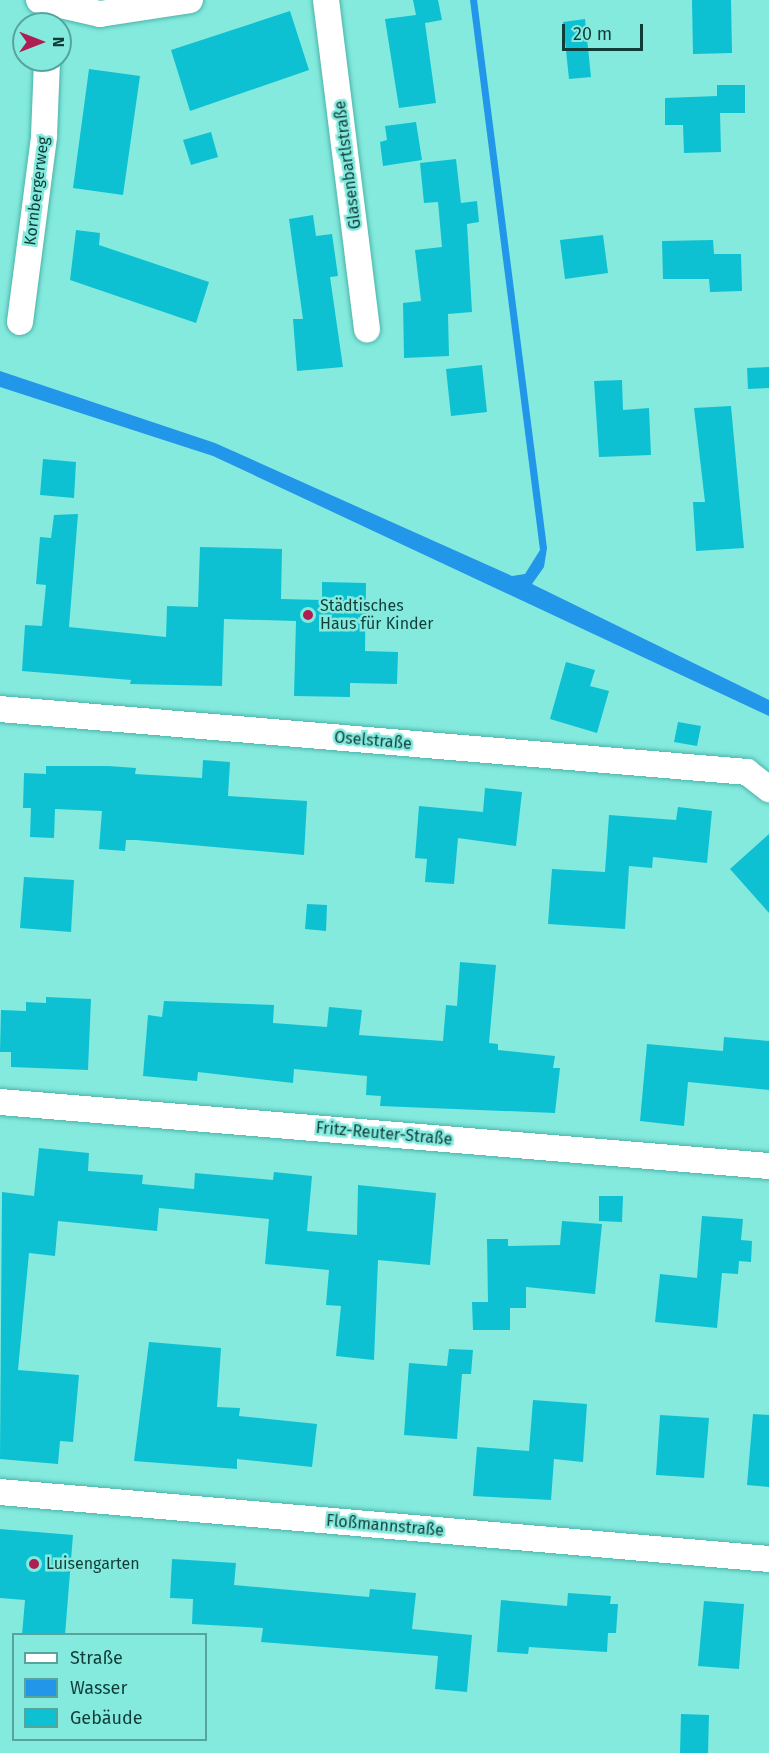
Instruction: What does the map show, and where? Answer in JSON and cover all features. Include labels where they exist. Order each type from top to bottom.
[{"type":"street","points":[[45,10],[100,14],[190,0]]},
{"type":"street","name":"Glasenbartlstraße","points":[[326,0],[367,329]]},
{"type":"street","name":"Kornbergerweg","points":[[20,322],[44,136],[47,72]]},
{"type":"street","name":"Oselstraße","points":[[0,709],[747,772],[769,789]]},
{"type":"street","name":"Fritz-Reuter-Straße","points":[[0,1102],[769,1166]]},
{"type":"street","name":"Floßmannstraße","points":[[0,1492],[769,1559]]},
{"type":"water","points":[[470,0],[477,0],[547,548],[544,567],[532,584],[769,700],[769,716],[213,456],[0,387],[0,371],[215,443],[512,576],[525,574],[540,550]]},
{"type":"building","points":[[413,0],[438,0],[442,20],[425,23],[436,103],[399,108],[385,19],[416,15]]},
{"type":"building","points":[[692,0],[731,0],[732,53],[693,54]]},
{"type":"building","points":[[290,11],[309,70],[190,111],[171,50]]},
{"type":"building","points":[[585,19],[591,77],[569,79],[563,22]]},
{"type":"building","points":[[89,69],[140,76],[123,195],[73,188]]},
{"type":"building","points":[[717,85],[745,85],[745,113],[720,113],[721,152],[684,153],[683,125],[665,125],[665,98],[717,96]]},
{"type":"building","points":[[416,122],[422,160],[383,166],[380,142],[387,140],[385,126]]},
{"type":"building","points":[[211,132],[218,157],[191,165],[183,140]]},
{"type":"building","points":[[456,159],[461,203],[477,201],[479,222],[467,224],[472,312],[448,314],[449,356],[404,358],[403,303],[421,301],[415,250],[442,247],[438,202],[424,203],[420,163]]},
{"type":"building","points":[[313,215],[316,236],[332,234],[338,276],[330,277],[343,367],[297,371],[293,319],[303,319],[289,219]]},
{"type":"building","points":[[76,230],[100,233],[99,245],[209,282],[196,323],[70,280]]},
{"type":"building","points":[[603,235],[608,273],[565,279],[560,240]]},
{"type":"building","points":[[713,240],[714,254],[741,254],[742,291],[710,292],[709,279],[663,279],[662,241]]},
{"type":"building","points":[[482,365],[487,412],[451,416],[446,369]]},
{"type":"building","points":[[769,367],[769,388],[748,389],[747,368]]},
{"type":"building","points":[[622,380],[623,410],[649,408],[651,455],[599,457],[594,381]]},
{"type":"building","points":[[731,406],[744,548],[696,551],[693,502],[705,502],[694,408]]},
{"type":"building","points":[[43,459],[76,462],[74,498],[40,495]]},
{"type":"building","points":[[78,514],[69,627],[166,637],[167,606],[198,607],[200,547],[282,549],[281,599],[322,600],[322,582],[366,583],[365,651],[398,652],[397,684],[350,683],[350,697],[294,696],[296,621],[224,619],[222,686],[130,684],[131,680],[22,671],[25,625],[42,626],[46,585],[36,584],[40,537],[51,538],[54,515]]},
{"type":"building","points":[[566,662],[595,670],[590,686],[609,691],[597,733],[550,719]]},
{"type":"building","points":[[678,722],[701,726],[697,746],[674,742]]},
{"type":"building","points":[[203,760],[230,762],[228,796],[307,801],[304,855],[136,840],[126,840],[125,851],[99,849],[102,811],[55,809],[54,838],[30,837],[31,808],[23,808],[24,773],[46,774],[46,766],[108,766],[136,768],[135,774],[202,778]]},
{"type":"building","points":[[485,788],[522,792],[516,846],[458,838],[454,884],[425,882],[427,859],[415,858],[419,806],[483,812]]},
{"type":"building","points":[[678,807],[712,811],[707,863],[653,857],[652,868],[629,866],[625,929],[548,924],[552,869],[605,872],[609,815],[676,820]]},
{"type":"building","points":[[769,834],[769,913],[730,869]]},
{"type":"building","points":[[24,877],[74,880],[71,932],[20,928]]},
{"type":"building","points":[[307,904],[327,905],[326,931],[305,929]]},
{"type":"building","points":[[460,962],[496,965],[489,1043],[498,1044],[498,1050],[555,1056],[553,1068],[560,1068],[555,1113],[380,1106],[381,1096],[366,1095],[367,1076],[294,1069],[293,1083],[198,1072],[197,1081],[143,1076],[148,1015],[162,1017],[164,1001],[274,1005],[273,1023],[327,1027],[329,1007],[362,1010],[359,1035],[443,1041],[446,1005],[457,1006]]},
{"type":"building","points":[[46,997],[91,999],[88,1070],[11,1067],[11,1052],[0,1052],[1,1010],[26,1011],[26,1002],[46,1003]]},
{"type":"building","points":[[724,1037],[769,1041],[769,1090],[688,1082],[684,1126],[640,1121],[647,1044],[723,1051]]},
{"type":"building","points":[[39,1148],[89,1153],[88,1171],[143,1175],[142,1184],[194,1189],[195,1173],[273,1180],[274,1172],[312,1176],[307,1231],[357,1235],[358,1185],[436,1193],[430,1265],[378,1260],[374,1360],[336,1356],[341,1306],[326,1305],[329,1270],[265,1264],[269,1219],[159,1208],[157,1231],[58,1221],[55,1256],[29,1253],[18,1370],[79,1375],[73,1442],[60,1441],[58,1464],[0,1459],[2,1192],[34,1196]]},
{"type":"building","points":[[599,1196],[623,1196],[622,1222],[599,1221]]},
{"type":"building","points":[[702,1216],[743,1219],[741,1240],[752,1241],[751,1262],[739,1261],[738,1274],[722,1273],[717,1328],[655,1322],[660,1274],[697,1278]]},
{"type":"building","points":[[562,1221],[602,1224],[595,1294],[526,1287],[526,1308],[510,1308],[510,1330],[473,1330],[472,1302],[488,1302],[487,1239],[508,1239],[508,1246],[560,1245]]},
{"type":"building","points":[[149,1342],[221,1348],[217,1407],[240,1408],[239,1416],[317,1424],[312,1467],[237,1459],[237,1469],[134,1461]]},
{"type":"building","points":[[449,1349],[473,1350],[471,1374],[462,1374],[457,1439],[404,1435],[409,1363],[447,1366]]},
{"type":"building","points":[[533,1400],[587,1404],[583,1462],[554,1459],[551,1500],[473,1496],[477,1447],[529,1451]]},
{"type":"building","points":[[753,1414],[769,1415],[769,1487],[747,1485]]},
{"type":"building","points":[[660,1415],[709,1418],[704,1478],[656,1475]]},
{"type":"building","points":[[0,1529],[73,1535],[65,1633],[22,1633],[25,1600],[0,1598]]},
{"type":"building","points":[[172,1559],[236,1563],[234,1585],[369,1597],[370,1589],[416,1593],[412,1629],[472,1635],[467,1692],[435,1689],[438,1656],[261,1642],[263,1628],[192,1624],[193,1599],[170,1598]]},
{"type":"building","points":[[568,1593],[611,1596],[610,1604],[618,1604],[616,1633],[608,1633],[607,1652],[529,1647],[528,1654],[497,1652],[501,1600],[567,1606]]},
{"type":"building","points":[[704,1601],[744,1604],[739,1669],[698,1666]]},
{"type":"building","points":[[681,1714],[709,1715],[708,1753],[680,1753]]},
{"type":"place","name":"Städtisches Haus für Kinder","points":[[308,615]]},
{"type":"place","name":"Luisengarten","points":[[34,1564]]}]
